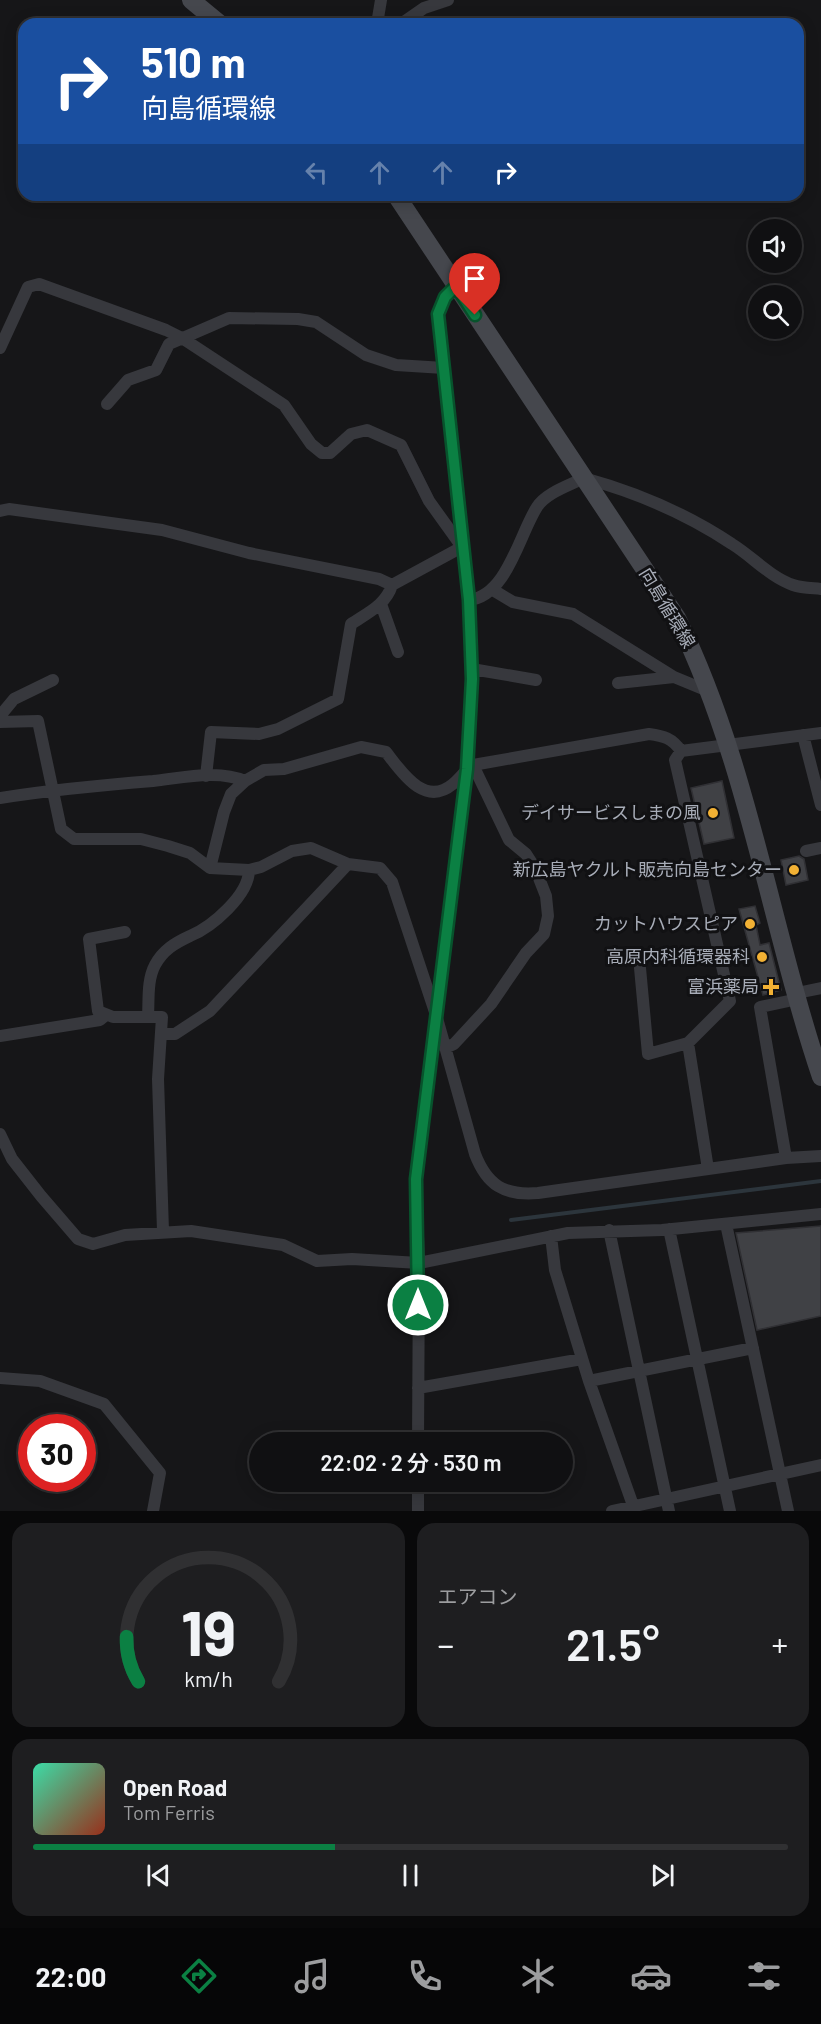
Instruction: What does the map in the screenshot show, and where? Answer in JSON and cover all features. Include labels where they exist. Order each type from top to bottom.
[{"type":"main road","points":[[191,0],[213,18]]},
{"type":"main road","name":"向島循環線","points":[[400,201],[677,618],[708,691],[727,746],[821,1077]]},
{"type":"street","points":[[378,18],[381,0]]},
{"type":"street","points":[[410,18],[424,8],[448,0]]},
{"type":"street","points":[[0,348],[27,287],[39,284],[166,330],[182,338],[284,405],[311,444],[322,453],[330,453],[351,434],[367,430],[401,445],[429,501],[462,547]]},
{"type":"street","points":[[418,1432],[419,1263],[416,1179],[470,767],[472,669],[469,600],[438,314],[445,297],[456,286]]},
{"type":"street","points":[[107,404],[128,380],[156,370],[169,344],[229,318],[298,319],[316,322],[366,355],[396,365],[444,368]]},
{"type":"street","points":[[469,600],[478,599],[493,590],[538,506],[551,494],[584,478],[626,490],[694,522],[732,543],[778,578],[795,586],[821,589]]},
{"type":"street","points":[[0,511],[9,509],[162,530],[249,553],[379,579],[392,585]]},
{"type":"street","points":[[206,776],[211,732],[259,734],[278,729],[338,699],[351,624],[381,604],[389,596],[392,585],[462,547]]},
{"type":"street","points":[[493,590],[513,602],[573,614],[674,677],[708,691]]},
{"type":"street","points":[[381,604],[398,652]]},
{"type":"street","points":[[472,669],[536,680]]},
{"type":"street","points":[[618,683],[674,677]]},
{"type":"street","points":[[0,716],[14,699],[53,680]]},
{"type":"street","points":[[0,722],[38,721],[61,829],[74,839],[141,839],[190,854],[210,868],[249,870],[261,867],[292,851],[311,848],[348,864],[380,868],[392,882],[437,1018],[482,1173],[498,1186],[524,1194],[786,1158],[821,1156]]},
{"type":"street","points":[[681,751],[821,733]]},
{"type":"street","points":[[210,868],[224,812],[231,794],[245,781],[264,770],[284,770],[361,747],[386,752],[413,786],[424,790],[441,791],[452,785],[470,767],[649,734],[665,736],[675,742],[681,751]]},
{"type":"street","points":[[803,735],[821,805]]},
{"type":"street","points":[[640,968],[648,1054],[688,1043],[730,1001],[675,760],[681,751]]},
{"type":"street","points":[[445,1048],[454,1044],[490,1004],[525,953],[544,934],[548,916],[546,896],[535,868],[526,854],[509,840],[470,767]]},
{"type":"street","points":[[0,798],[51,790],[206,776],[235,777],[245,781]]},
{"type":"street","points":[[806,851],[821,848]]},
{"type":"street","points":[[162,1034],[175,1034],[210,1011],[348,864]]},
{"type":"street","points":[[148,1016],[150,978],[155,964],[179,939],[190,936],[223,914],[249,880],[249,870]]},
{"type":"street","points":[[125,932],[89,939],[98,1011],[106,1015],[162,1017],[158,1079],[164,1231]]},
{"type":"street","points":[[786,1158],[760,1007],[821,988]]},
{"type":"street","points":[[0,1036],[100,1020],[106,1015]]},
{"type":"street","points":[[688,1043],[708,1169]]},
{"type":"street","points":[[0,1134],[12,1159],[78,1239],[93,1244],[125,1235],[191,1231],[283,1245],[318,1261],[352,1259],[419,1263],[551,1236],[609,1230],[669,1229],[821,1214]]},
{"type":"street","points":[[726,1224],[788,1511]]},
{"type":"street","points":[[669,1229],[730,1511]]},
{"type":"street","points":[[609,1230],[669,1511]]},
{"type":"street","points":[[551,1236],[555,1270],[582,1359],[634,1508]]},
{"type":"street","points":[[590,1381],[753,1348]]},
{"type":"street","points":[[418,1388],[582,1359]]},
{"type":"street","points":[[0,1378],[40,1381],[104,1404],[160,1473],[153,1511]]},
{"type":"street","points":[[612,1511],[821,1465]]},
{"type":"street","points":[[418,1492],[418,1511]]},
{"type":"building","name":"デイサービスしまの風","points":[[722,781],[734,838],[704,844],[691,788]]},
{"type":"building","name":"新広島ヤクルト販売向島センター","points":[[799,856],[804,859],[808,880],[786,885],[781,860]]},
{"type":"building","points":[[755,906],[760,923],[756,925],[760,945],[769,943],[781,990],[763,995],[739,909]]},
{"type":"building","points":[[821,1226],[821,1316],[757,1330],[736,1233]]},
{"type":"waterway","points":[[511,1220],[821,1181]]},
{"type":"place","name":"デイサービスしまの風","points":[[713,813]]},
{"type":"place","name":"新広島ヤクルト販売向島センター","points":[[794,870]]},
{"type":"place","name":"カットハウスピア","points":[[750,924]]},
{"type":"place","name":"高原内科循環器科","points":[[762,957]]},
{"type":"place","name":"富浜薬局","points":[[771,987]]},
{"type":"route","points":[[418,1305],[416,1179],[467,769],[472,679],[469,600],[438,314],[445,297],[456,286],[475,315]]}]
